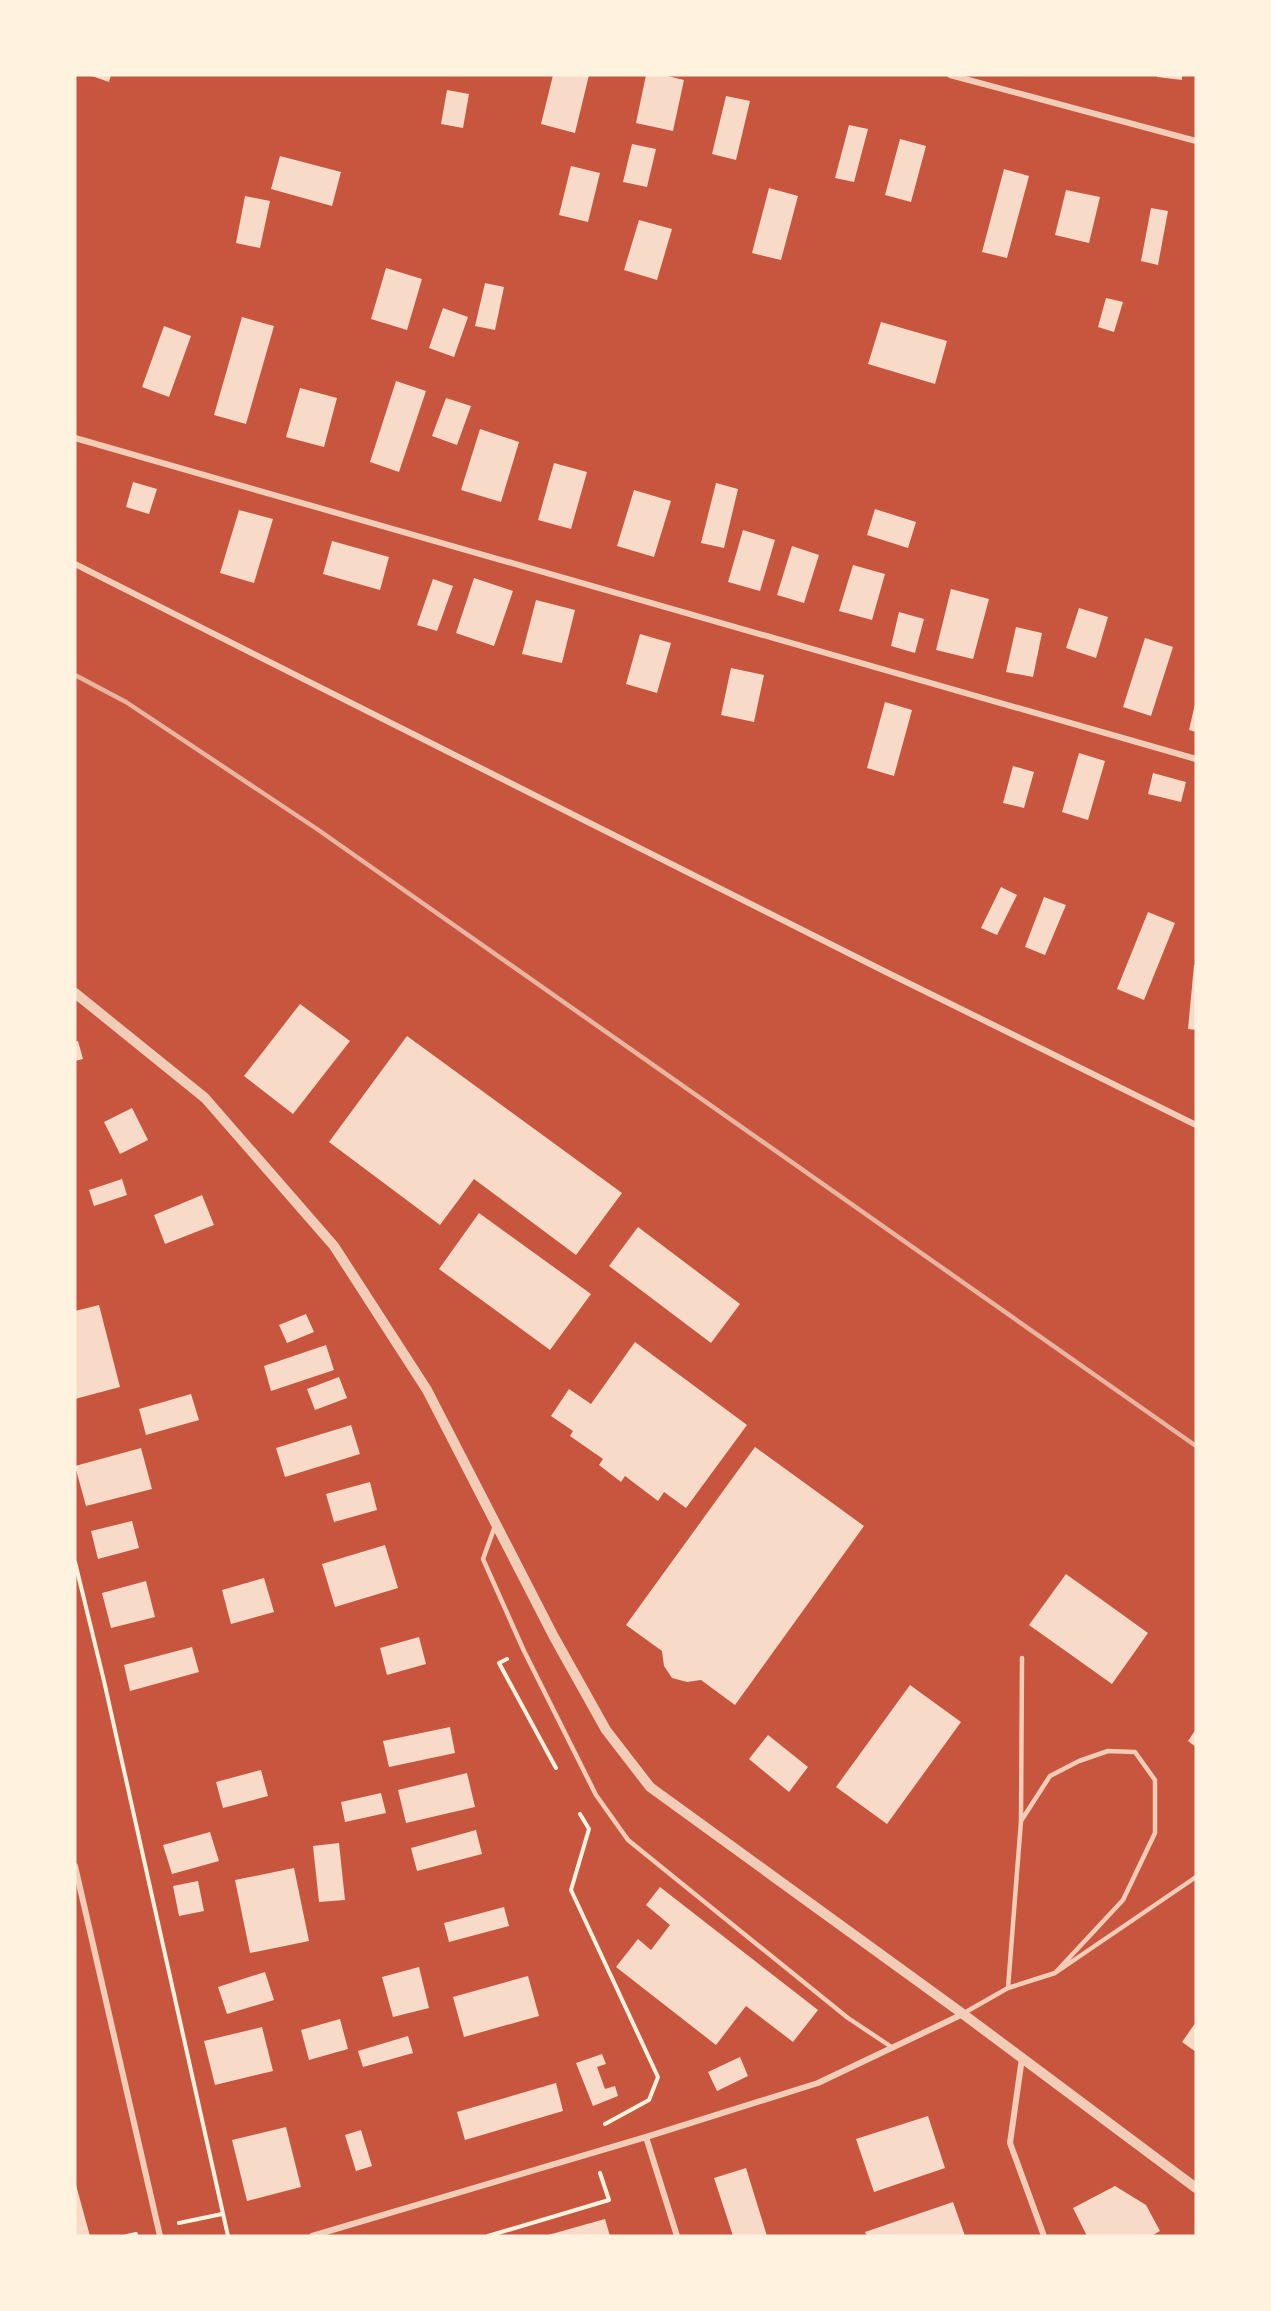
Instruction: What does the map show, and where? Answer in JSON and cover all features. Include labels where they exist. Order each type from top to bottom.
[{"type":"street","points":[[950,75],[1196,141]]},
{"type":"street","points":[[75,438],[1196,759]]},
{"type":"street","points":[[75,564],[875,967],[1196,1125]]},
{"type":"street","points":[[75,993],[205,1098],[334,1246],[427,1389],[554,1637],[606,1730],[650,1787],[963,2014],[1196,2188]]},
{"type":"street","points":[[75,1866],[160,2236]]},
{"type":"street","points":[[312,2236],[646,2137],[818,2083],[963,2014]]},
{"type":"street","points":[[1022,2058],[1010,2143],[1044,2236]]},
{"type":"street","points":[[646,2137],[677,2236]]},
{"type":"lane","points":[[496,1523],[483,1559],[524,1652],[590,1785],[628,1840],[848,2018],[892,2048]]},
{"type":"lane","points":[[1008,1989],[1021,1821],[1022,1658]]},
{"type":"lane","points":[[1021,1821],[1050,1776],[1079,1761],[1108,1751],[1135,1752],[1155,1780],[1155,1833],[1122,1900],[1055,1973]]},
{"type":"lane","points":[[963,2014],[1008,1989],[1055,1973],[1196,1877]]},
{"type":"path","points":[[75,1562],[104,1681],[228,2236]]},
{"type":"path","points":[[499,1663],[561,1777]]},
{"type":"path","points":[[488,2236],[609,2200],[587,2134],[649,2100],[658,2077],[571,1890],[589,1829],[577,1808]]},
{"type":"building","points":[[89,75],[111,75],[109,82]]},
{"type":"building","points":[[553,75],[589,75],[575,133],[541,124]]},
{"type":"building","points":[[646,75],[663,75],[684,80],[673,131],[636,123]]},
{"type":"building","points":[[1157,75],[1182,75],[1182,80],[1157,77]]},
{"type":"building","points":[[447,90],[469,94],[463,128],[441,124]]},
{"type":"building","points":[[726,96],[750,101],[736,160],[712,154]]},
{"type":"building","points":[[849,125],[868,129],[854,182],[835,178]]},
{"type":"building","points":[[900,139],[926,146],[911,202],[885,195]]},
{"type":"building","points":[[632,144],[656,149],[647,187],[623,182]]},
{"type":"building","points":[[280,156],[341,172],[332,206],[271,189]]},
{"type":"building","points":[[571,166],[600,173],[588,222],[559,215]]},
{"type":"building","points":[[1004,169],[1029,176],[1007,258],[982,252]]},
{"type":"building","points":[[769,188],[798,196],[781,260],[752,253]]},
{"type":"building","points":[[1066,190],[1100,197],[1089,243],[1055,235]]},
{"type":"building","points":[[245,196],[270,201],[260,248],[236,243]]},
{"type":"building","points":[[1151,208],[1168,211],[1158,265],[1141,261]]},
{"type":"building","points":[[639,220],[672,229],[657,280],[624,270]]},
{"type":"building","points":[[386,268],[422,279],[407,330],[371,319]]},
{"type":"building","points":[[485,283],[504,287],[495,330],[475,326]]},
{"type":"building","points":[[1106,298],[1123,302],[1114,332],[1098,327]]},
{"type":"building","points":[[443,308],[468,317],[454,357],[429,348]]},
{"type":"building","points":[[242,317],[274,326],[246,424],[214,415]]},
{"type":"building","points":[[881,322],[947,341],[935,384],[868,364]]},
{"type":"building","points":[[164,326],[191,336],[169,397],[142,387]]},
{"type":"building","points":[[396,381],[426,391],[399,472],[370,462]]},
{"type":"building","points":[[300,388],[337,398],[324,447],[286,437]]},
{"type":"building","points":[[446,398],[471,406],[457,445],[432,436]]},
{"type":"building","points":[[480,429],[519,442],[501,502],[461,490]]},
{"type":"building","points":[[554,463],[587,472],[571,529],[538,520]]},
{"type":"building","points":[[133,482],[157,489],[149,514],[126,507]]},
{"type":"building","points":[[716,483],[738,489],[724,548],[701,543]]},
{"type":"building","points":[[634,490],[671,501],[654,557],[617,546]]},
{"type":"building","points":[[875,509],[916,522],[908,548],[867,535]]},
{"type":"building","points":[[239,510],[273,519],[254,583],[220,573]]},
{"type":"building","points":[[743,530],[775,540],[760,591],[728,582]]},
{"type":"building","points":[[332,541],[389,557],[380,590],[323,574]]},
{"type":"building","points":[[792,546],[819,555],[804,603],[777,595]]},
{"type":"building","points":[[853,565],[885,574],[872,620],[839,611]]},
{"type":"building","points":[[474,578],[513,591],[494,646],[456,633]]},
{"type":"building","points":[[433,579],[453,586],[437,631],[417,625]]},
{"type":"building","points":[[951,589],[989,599],[973,659],[936,650]]},
{"type":"building","points":[[536,600],[575,610],[562,663],[522,654]]},
{"type":"building","points":[[1079,608],[1108,617],[1096,658],[1066,648]]},
{"type":"building","points":[[899,612],[924,619],[915,653],[891,646]]},
{"type":"building","points":[[1016,627],[1042,633],[1033,677],[1006,672]]},
{"type":"building","points":[[640,634],[671,643],[657,693],[626,684]]},
{"type":"building","points":[[1145,638],[1173,647],[1151,716],[1123,707]]},
{"type":"building","points":[[731,668],[764,675],[754,722],[721,715]]},
{"type":"building","points":[[885,702],[912,710],[894,776],[867,768]]},
{"type":"building","points":[[1196,704],[1196,732],[1189,730]]},
{"type":"building","points":[[1079,753],[1105,761],[1088,820],[1062,812]]},
{"type":"building","points":[[1013,766],[1034,772],[1024,808],[1003,803]]},
{"type":"building","points":[[1153,773],[1186,782],[1181,802],[1148,794]]},
{"type":"building","points":[[1001,887],[1017,895],[997,935],[981,928]]},
{"type":"building","points":[[1044,897],[1066,905],[1045,955],[1025,947]]},
{"type":"building","points":[[1148,912],[1175,923],[1144,1000],[1117,989]]},
{"type":"building","points":[[1194,965],[1196,965],[1196,1030],[1188,1029]]},
{"type":"building","points":[[300,1004],[350,1041],[293,1114],[244,1076]]},
{"type":"building","points":[[407,1036],[622,1193],[576,1255],[474,1179],[440,1225],[329,1142]]},
{"type":"building","points":[[78,1041],[83,1059],[75,1061],[75,1042]]},
{"type":"building","points":[[132,1108],[148,1140],[120,1154],[104,1122]]},
{"type":"building","points":[[122,1179],[127,1195],[94,1206],[89,1190]]},
{"type":"building","points":[[202,1195],[214,1225],[165,1244],[154,1215]]},
{"type":"building","points":[[479,1213],[591,1294],[550,1350],[439,1269]]},
{"type":"building","points":[[638,1227],[740,1304],[711,1343],[609,1266]]},
{"type":"building","points":[[99,1305],[120,1387],[75,1399],[75,1311]]},
{"type":"building","points":[[306,1314],[314,1332],[287,1343],[279,1325]]},
{"type":"building","points":[[635,1342],[747,1425],[686,1508],[664,1492],[658,1501],[625,1476],[621,1482],[599,1465],[603,1459],[570,1436],[573,1431],[551,1416],[569,1389],[591,1404]]},
{"type":"building","points":[[326,1345],[334,1370],[271,1391],[264,1366]]},
{"type":"building","points":[[339,1377],[347,1398],[315,1410],[307,1389]]},
{"type":"building","points":[[191,1394],[199,1420],[146,1435],[139,1409]]},
{"type":"building","points":[[351,1425],[360,1454],[285,1477],[276,1448]]},
{"type":"building","points":[[755,1447],[864,1526],[735,1705],[701,1680],[687,1682],[672,1678],[664,1666],[662,1651],[626,1625]]},
{"type":"building","points":[[141,1448],[152,1489],[86,1506],[75,1466]]},
{"type":"building","points":[[370,1482],[377,1510],[334,1522],[326,1494]]},
{"type":"building","points":[[132,1521],[139,1548],[98,1559],[91,1531]]},
{"type":"building","points":[[385,1545],[398,1588],[335,1607],[322,1564]]},
{"type":"building","points":[[1066,1574],[1148,1633],[1112,1684],[1029,1625]]},
{"type":"building","points":[[264,1578],[274,1612],[231,1624],[222,1590]]},
{"type":"building","points":[[146,1581],[155,1617],[111,1628],[102,1593]]},
{"type":"building","points":[[419,1637],[426,1664],[387,1675],[380,1648]]},
{"type":"building","points":[[192,1647],[199,1672],[130,1691],[124,1665]]},
{"type":"building","points":[[910,1685],[961,1722],[887,1824],[836,1787]]},
{"type":"building","points":[[450,1727],[455,1753],[389,1767],[383,1741]]},
{"type":"building","points":[[1196,1729],[1196,1747],[1188,1741]]},
{"type":"building","points":[[768,1735],[808,1767],[789,1792],[749,1759]]},
{"type":"building","points":[[261,1770],[268,1796],[223,1808],[216,1782]]},
{"type":"building","points":[[467,1773],[475,1807],[406,1823],[398,1790]]},
{"type":"building","points":[[381,1793],[386,1813],[345,1822],[341,1802]]},
{"type":"building","points":[[476,1830],[482,1854],[417,1871],[411,1848]]},
{"type":"building","points":[[210,1832],[219,1861],[172,1874],[163,1845]]},
{"type":"building","points":[[339,1843],[345,1900],[319,1902],[313,1846]]},
{"type":"building","points":[[294,1868],[309,1941],[250,1953],[235,1880]]},
{"type":"building","points":[[198,1881],[204,1911],[179,1916],[173,1886]]},
{"type":"building","points":[[660,1887],[818,2010],[793,2042],[746,2006],[716,2045],[616,1967],[638,1939],[651,1950],[670,1925],[646,1905]]},
{"type":"building","points":[[504,1907],[509,1926],[449,1942],[444,1923]]},
{"type":"building","points":[[419,1967],[429,2008],[393,2017],[382,1977]]},
{"type":"building","points":[[265,1972],[274,2000],[227,2014],[218,1987]]},
{"type":"building","points":[[528,1976],[539,2016],[464,2037],[453,1997]]},
{"type":"building","points":[[340,2019],[348,2049],[309,2060],[301,2030]]},
{"type":"building","points":[[1196,2022],[1196,2052],[1182,2042]]},
{"type":"building","points":[[262,2027],[273,2071],[215,2085],[204,2041]]},
{"type":"building","points":[[408,2036],[413,2053],[363,2067],[358,2051]]},
{"type":"building","points":[[602,2054],[606,2064],[597,2067],[605,2089],[615,2086],[618,2096],[593,2106],[576,2063]]},
{"type":"building","points":[[740,2057],[748,2076],[717,2091],[708,2072]]},
{"type":"building","points":[[556,2083],[563,2111],[465,2140],[457,2112]]},
{"type":"building","points":[[928,2116],[945,2168],[874,2192],[856,2139]]},
{"type":"building","points":[[286,2127],[301,2187],[247,2201],[232,2140]]},
{"type":"building","points":[[361,2130],[372,2166],[356,2171],[345,2135]]},
{"type":"building","points":[[746,2168],[767,2236],[733,2236],[714,2178]]},
{"type":"building","points":[[76,2185],[90,2236],[75,2236]]},
{"type":"building","points":[[1115,2186],[1146,2205],[1160,2231],[1151,2236],[1087,2236],[1073,2208]]},
{"type":"building","points":[[953,2202],[965,2236],[867,2236],[865,2232]]},
{"type":"building","points":[[605,2219],[610,2236],[548,2236],[548,2235]]},
{"type":"railway","points":[[75,675],[126,702],[317,829],[1196,1446]]}]
